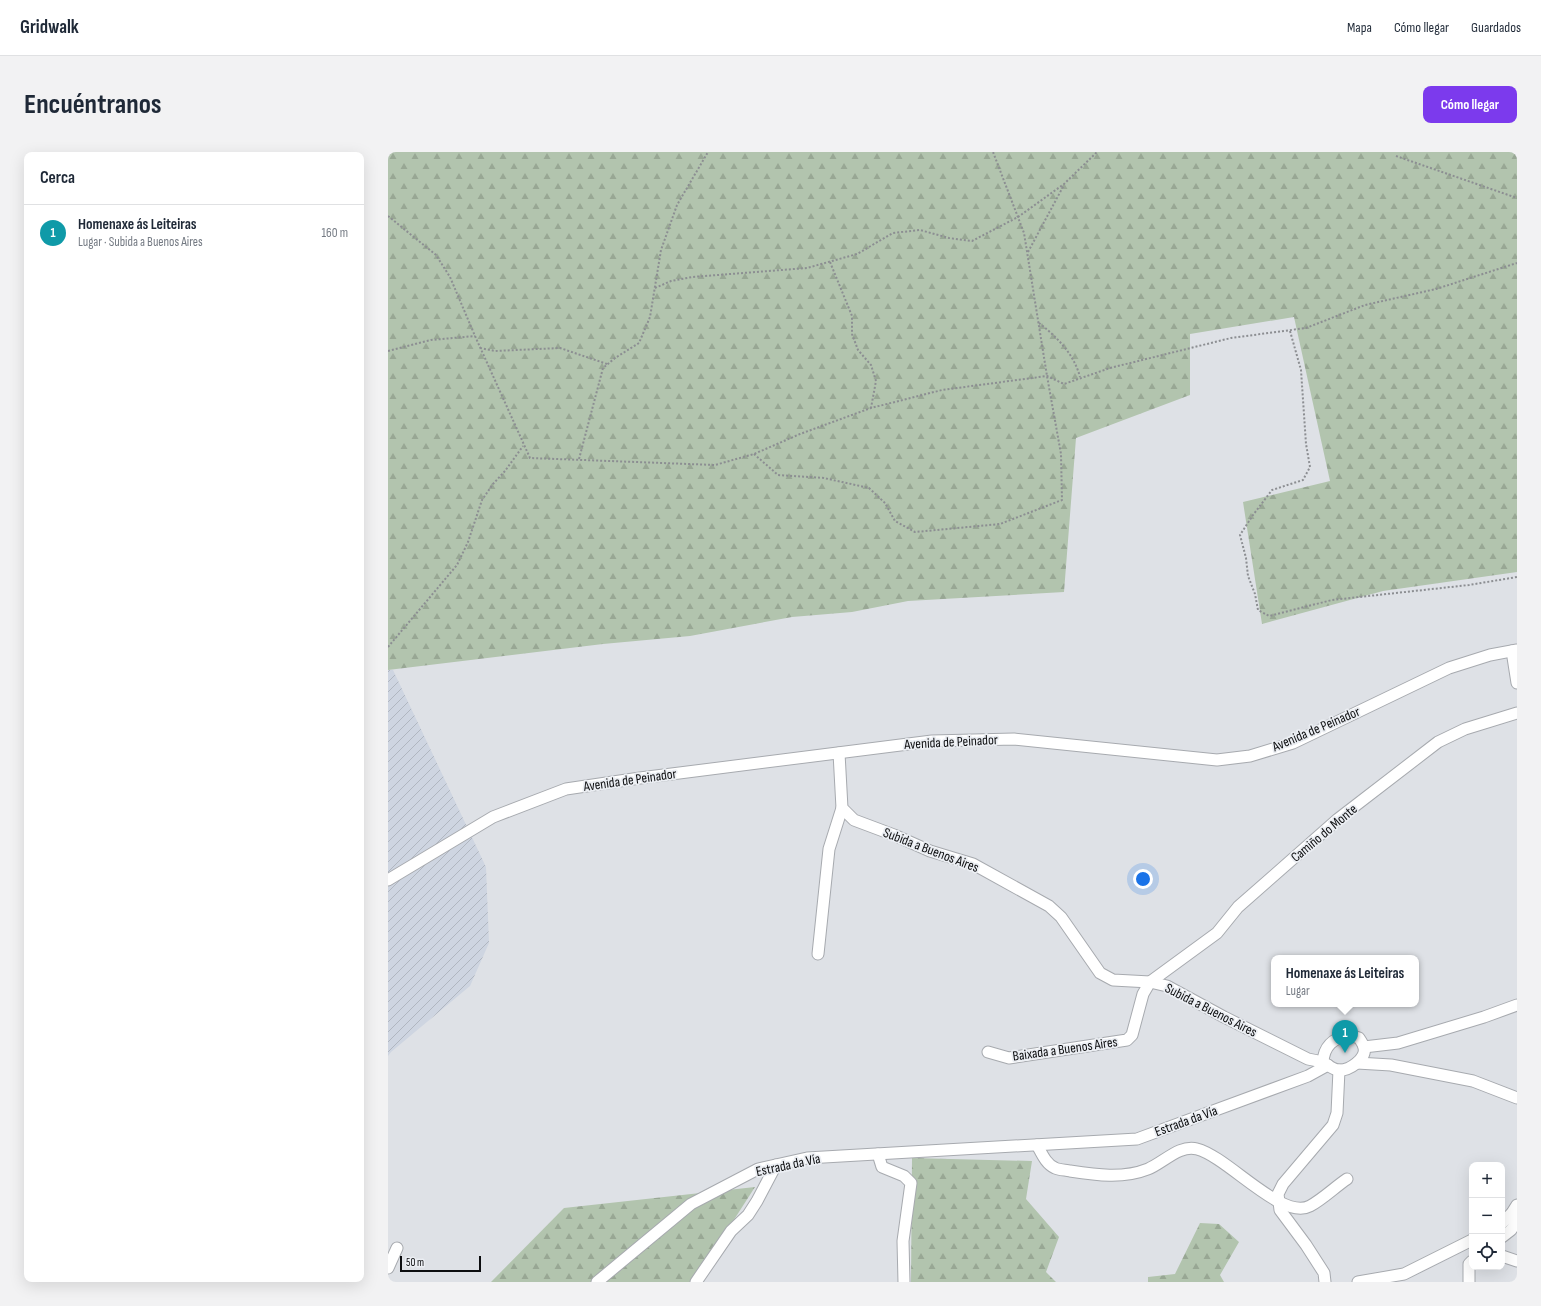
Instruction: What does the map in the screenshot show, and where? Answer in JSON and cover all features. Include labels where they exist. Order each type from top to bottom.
[{"type":"street","points":[[1514,651],[1517,683]]},
{"type":"street","name":"Avenida de Peinador","points":[[388,880],[493,817],[566,790],[640,778],[932,741],[1014,739],[1217,760],[1250,756],[1293,743],[1449,668],[1490,655],[1514,651]]},
{"type":"street","name":"Camiño do Monte","points":[[1150,982],[1218,933],[1238,907],[1338,819],[1438,742],[1465,729],[1517,713]]},
{"type":"street","points":[[818,954],[829,849],[842,808],[839,753]]},
{"type":"street","name":"Subida a Buenos Aires","points":[[842,808],[854,820],[930,850],[972,864],[1049,906],[1061,916],[1100,973],[1113,980],[1150,982],[1167,986],[1224,1017],[1303,1056],[1326,1064]]},
{"type":"street","name":"Baixada a Buenos Aires","points":[[988,1052],[1009,1058],[1127,1040],[1132,1035],[1143,994],[1150,982]]},
{"type":"street","points":[[1364,1047],[1398,1043],[1484,1017],[1517,1005]]},
{"type":"street","points":[[1349,1035],[1359,1038],[1364,1047],[1364,1055],[1358,1063],[1348,1068],[1339,1070],[1326,1064],[1324,1054],[1329,1044],[1338,1038],[1349,1035]]},
{"type":"street","points":[[1358,1063],[1391,1065],[1473,1081],[1517,1098]]},
{"type":"street","name":"Estrada da Vía","points":[[597,1282],[691,1204],[758,1169],[807,1158],[1137,1139],[1308,1076],[1326,1064]]},
{"type":"street","points":[[1325,1282],[1324,1273],[1280,1210],[1278,1194],[1282,1184],[1332,1126],[1337,1113],[1339,1070]]},
{"type":"street","name":"Estrada da Vía","points":[[1037,1145],[1044,1159],[1056,1169],[1111,1177],[1148,1169],[1182,1150],[1196,1148],[1215,1156],[1270,1197],[1296,1208],[1309,1206],[1347,1179]]},
{"type":"street","points":[[878,1154],[882,1167],[904,1176],[910,1183],[903,1241],[904,1282]]},
{"type":"street","points":[[696,1282],[731,1231],[748,1215],[776,1165]]},
{"type":"street","points":[[1505,1220],[1515,1209]]},
{"type":"street","points":[[1505,1235],[1516,1223],[1515,1209]]},
{"type":"street","points":[[1358,1282],[1404,1274],[1469,1242]]},
{"type":"street","points":[[388,1268],[397,1248]]},
{"type":"street","points":[[1505,1257],[1517,1261]]},
{"type":"street","points":[[1469,1270],[1469,1282]]},
{"type":"path","points":[[579,459],[603,368],[638,343],[650,317],[661,250],[677,205],[708,152]]},
{"type":"path","points":[[754,454],[778,475],[824,478],[869,488],[885,503],[895,521],[915,532],[1000,524],[1062,500],[1061,454],[1047,376],[1028,252],[1024,232],[993,152]]},
{"type":"path","points":[[654,288],[671,281],[692,277],[807,268],[856,254],[893,233],[920,230],[949,238],[972,241],[1018,217],[1064,184],[1097,152]]},
{"type":"path","points":[[1396,156],[1517,198]]},
{"type":"path","points":[[1028,252],[1064,184]]},
{"type":"path","points":[[388,216],[436,255],[450,277],[523,446],[530,458],[715,465],[754,454],[800,434],[871,408],[942,390],[1047,376],[1064,384],[1080,377],[1110,368],[1231,338],[1306,328],[1365,305],[1436,289],[1517,263]]},
{"type":"path","points":[[830,262],[852,316],[852,334],[858,350],[871,365],[876,381],[871,408]]},
{"type":"path","points":[[1039,322],[1052,333],[1064,347],[1076,364],[1080,377]]},
{"type":"path","points":[[1289,330],[1301,370],[1306,444],[1310,467],[1303,480],[1272,490],[1252,515],[1240,535],[1246,558],[1248,576],[1255,594],[1258,610],[1269,616],[1332,600],[1469,585],[1517,577]]},
{"type":"path","points":[[388,351],[431,340],[475,336]]},
{"type":"path","points":[[480,348],[495,351],[560,348],[607,364]]},
{"type":"path","points":[[388,647],[457,565],[468,542],[482,500],[523,446]]},
{"type":"shaded area","points":[[388,670],[393,670],[486,867],[489,943],[470,986],[388,1056]]},
{"type":"green space","points":[[388,152],[1517,152],[1517,572],[1383,591],[1262,624],[1243,502],[1330,481],[1294,317],[1190,334],[1190,395],[1076,438],[1064,592],[908,601],[852,612],[792,617],[690,636],[603,644],[388,670]]},
{"type":"green space","points":[[912,1158],[1032,1161],[1026,1199],[1059,1237],[1046,1272],[1056,1282],[911,1282]]},
{"type":"green space","points":[[755,1187],[694,1282],[491,1282],[564,1208]]},
{"type":"green space","points":[[1200,1223],[1219,1224],[1239,1242],[1220,1275],[1224,1282],[1148,1282],[1148,1277],[1175,1274]]},
{"type":"place","name":"Homenaxe ás Leiteiras","points":[[1345,1053]]}]
